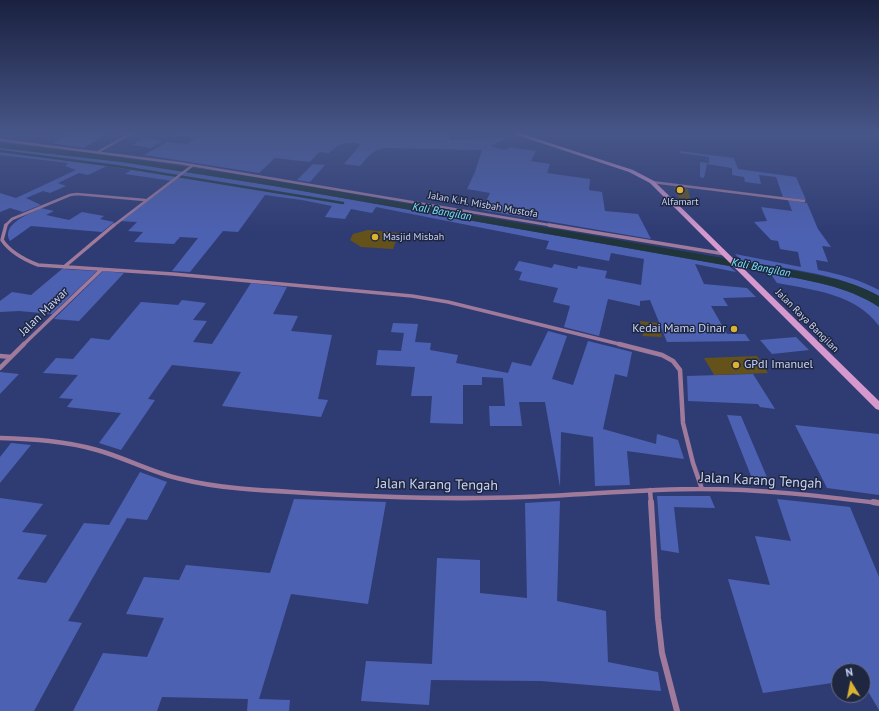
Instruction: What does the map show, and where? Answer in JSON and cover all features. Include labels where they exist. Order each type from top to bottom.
[{"type":"main road","name":"Jalan Raya Bangilan","points":[[616,167],[652,182],[879,407]]},
{"type":"street","points":[[64,267],[111,226],[190,167]]},
{"type":"street","name":"Jalan K.H. Misbah Mustofa","points":[[199,167],[727,255]]},
{"type":"street","points":[[652,182],[804,201]]},
{"type":"street","points":[[145,200],[74,194],[22,214],[7,224],[2,240],[5,245],[32,263],[64,267],[173,274],[412,296],[448,302],[662,355],[674,361],[680,370],[683,423],[693,463],[702,489]]},
{"type":"street","name":"Jalan Mawar","points":[[0,368],[102,269]]},
{"type":"street","points":[[0,356],[12,357]]},
{"type":"street","name":"Jalan Karang Tengah","points":[[0,438],[31,439],[81,446],[113,455],[175,477],[213,484],[284,491],[468,498],[702,489],[771,492],[879,503]]},
{"type":"street","points":[[650,490],[661,646],[677,711]]},
{"type":"shaded area","points":[[68,167],[105,167],[88,175],[79,173],[58,183],[66,186],[50,193],[43,191],[26,198],[41,205],[23,212],[10,208],[0,212],[0,193],[16,198],[76,170]]},
{"type":"shaded area","points":[[114,167],[157,167],[274,186],[729,266],[736,272],[695,264],[704,284],[747,288],[756,297],[723,298],[728,306],[711,306],[727,334],[745,334],[750,341],[667,342],[650,300],[640,301],[640,306],[608,299],[599,336],[564,327],[570,306],[553,302],[558,288],[519,280],[522,272],[514,270],[519,261],[552,268],[554,264],[577,269],[578,266],[607,271],[605,278],[641,285],[644,259],[611,253],[609,261],[546,249],[549,241],[376,207],[372,213],[351,209],[345,219],[325,217],[332,206],[265,195],[238,232],[223,231],[190,272],[172,271],[198,238],[180,237],[174,244],[134,242],[143,232],[128,231],[137,222],[120,221],[173,181],[125,174],[131,170]]},
{"type":"shaded area","points":[[222,167],[265,167],[259,173]]},
{"type":"shaded area","points":[[310,167],[323,167],[310,182],[297,180]]},
{"type":"shaded area","points":[[477,167],[549,167],[547,173],[590,179],[589,190],[602,192],[605,211],[638,214],[651,239],[482,210],[490,193],[467,189]]},
{"type":"shaded area","points":[[700,167],[706,167],[704,178],[700,177]]},
{"type":"shaded area","points":[[727,167],[737,167],[738,169],[796,177],[806,200],[783,197],[776,177],[759,175],[761,184],[745,182],[744,177],[732,175],[732,168]]},
{"type":"shaded area","points":[[788,200],[807,203],[818,229],[831,247],[822,246],[828,262],[816,260],[818,270],[842,275],[865,283],[879,290],[879,296],[863,288],[830,277],[742,261],[735,254],[801,267],[798,252],[780,249],[778,241],[771,240],[754,222],[767,221],[761,207],[792,211]]},
{"type":"shaded area","points":[[41,208],[54,211],[46,215],[69,220],[82,212],[104,216],[100,219],[114,222],[102,232],[31,226],[10,241],[8,235],[9,229],[13,224],[24,216]]},
{"type":"shaded area","points":[[62,269],[97,271],[52,314],[19,311],[0,312],[0,301],[12,292],[31,295]]},
{"type":"shaded area","points":[[103,271],[124,273],[79,321],[54,319]]},
{"type":"shaded area","points":[[770,273],[812,281],[840,289],[866,300],[879,307],[879,326],[870,315],[846,300],[819,291],[777,283]]},
{"type":"shaded area","points":[[251,283],[287,287],[273,314],[298,316],[291,331],[332,335],[318,399],[328,400],[321,417],[222,406],[241,372],[172,365],[148,399],[155,400],[121,450],[99,443],[121,413],[67,407],[73,399],[59,398],[78,375],[43,373],[56,358],[73,359],[91,338],[109,340],[141,302],[178,305],[182,300],[206,303],[193,320],[207,321],[193,342],[212,344]]},
{"type":"shaded area","points":[[393,323],[418,324],[415,342],[431,343],[430,350],[458,355],[456,363],[508,373],[512,362],[531,366],[548,331],[567,336],[552,379],[573,385],[588,341],[632,352],[627,377],[615,374],[603,429],[656,444],[657,434],[678,440],[684,459],[627,451],[630,485],[595,486],[593,437],[561,432],[560,487],[545,402],[519,402],[522,426],[490,426],[489,406],[505,406],[503,378],[482,377],[482,385],[463,385],[463,424],[430,423],[432,396],[411,396],[415,367],[376,365],[378,350],[401,351],[404,333],[391,332]]},
{"type":"shaded area","points":[[796,337],[809,350],[772,354],[760,340]]},
{"type":"shaded area","points":[[0,372],[19,374],[0,394]]},
{"type":"shaded area","points":[[753,374],[775,409],[760,407],[758,404],[688,401],[687,376]]},
{"type":"shaded area","points":[[727,415],[741,416],[769,482],[753,481]]},
{"type":"shaded area","points":[[795,425],[879,434],[879,495],[827,488]]},
{"type":"shaded area","points":[[11,443],[31,445],[0,483],[0,457]]},
{"type":"shaded area","points":[[140,472],[167,482],[147,520],[127,518],[68,621],[82,623],[34,711],[0,711],[0,498],[43,504],[22,532],[47,535],[17,579],[46,583],[84,523],[109,525]]},
{"type":"shaded area","points":[[657,496],[710,496],[715,508],[674,507],[679,553],[661,550]]},
{"type":"shaded area","points":[[294,499],[386,502],[368,604],[291,594],[259,699],[290,700],[289,711],[247,711],[248,699],[162,697],[157,711],[73,711],[103,653],[147,657],[164,618],[126,614],[144,577],[179,580],[186,565],[270,573]]},
{"type":"shaded area","points":[[777,499],[850,507],[879,577],[879,710],[871,696],[871,663],[831,663],[831,683],[763,693],[728,579],[770,585],[755,536],[791,541]]},
{"type":"shaded area","points":[[560,501],[557,601],[606,611],[608,662],[658,672],[661,691],[541,681],[431,680],[429,705],[361,701],[366,661],[432,664],[437,558],[480,560],[480,593],[527,598],[525,503]]},
{"type":"water","name":"Kali Bangilan","points":[[154,167],[187,167],[254,177],[828,277],[854,285],[879,296],[879,307],[853,294],[812,281],[274,186]]},
{"type":"building","points":[[673,187],[688,189],[691,202],[681,201]]},
{"type":"building","name":"Masjid Misbah","points":[[368,230],[399,233],[393,249],[361,247],[350,240],[353,234]]},
{"type":"building","points":[[640,321],[658,323],[662,337],[643,336]]},
{"type":"building","name":"GPdI Imanuel","points":[[757,356],[768,373],[714,375],[704,358]]},
{"type":"waterway","points":[[123,167],[343,203]]},
{"type":"place","name":"Alfamart","points":[[680,190]]},
{"type":"place","name":"Masjid Misbah","points":[[375,237]]},
{"type":"place","name":"Kedai Mama Dinar","points":[[734,329]]},
{"type":"place","name":"GPdI Imanuel","points":[[736,365]]}]
